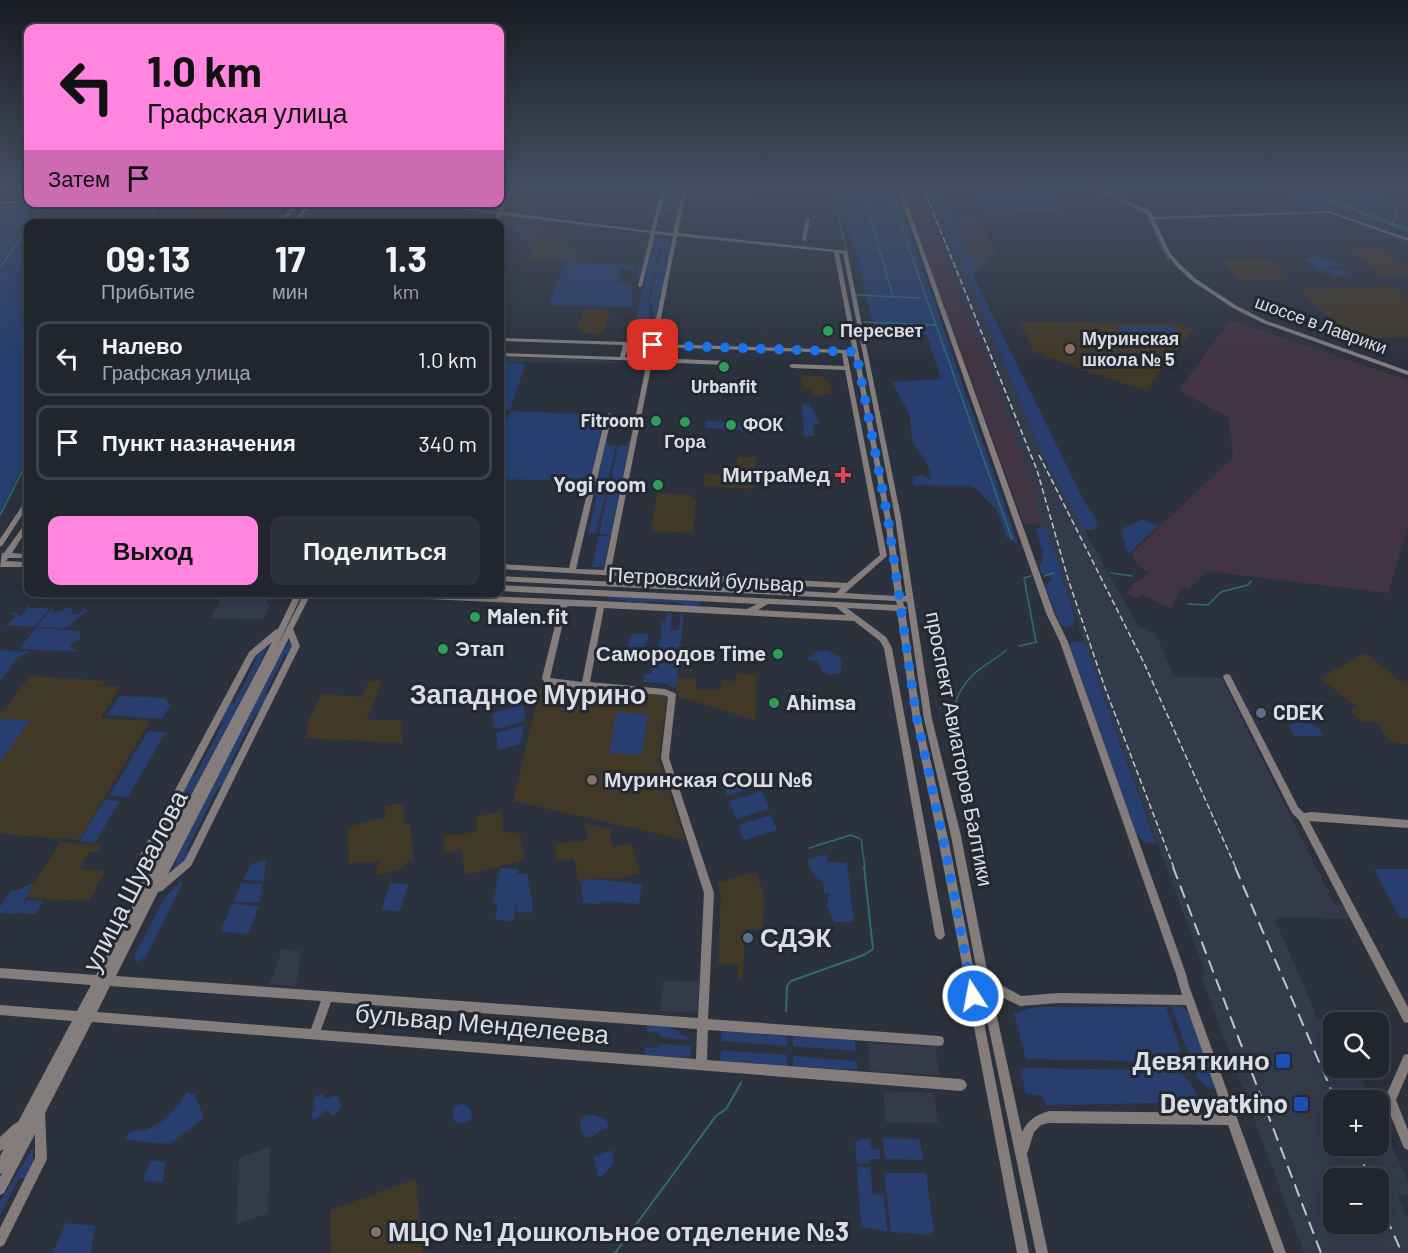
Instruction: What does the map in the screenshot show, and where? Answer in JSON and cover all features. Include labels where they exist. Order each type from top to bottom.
[{"type":"street","points":[[640,286],[649,245]]},
{"type":"street","points":[[607,573],[673,245]]},
{"type":"street","points":[[780,245],[836,251]]},
{"type":"street","points":[[920,245],[1050,613],[1064,642],[1091,717],[1188,1000],[1280,1253]]},
{"type":"street","name":"шоссе в Лаврики","points":[[1164,245],[1177,264],[1194,280],[1235,308],[1265,322],[1408,373]]},
{"type":"street","name":"проспект Авиаторов Балтики","points":[[1023,1253],[944,843],[916,714],[905,603],[898,517],[845,252],[836,251],[886,508],[905,603],[928,719],[956,836],[982,972],[1042,1253]]},
{"type":"street","points":[[504,339],[626,344],[622,359]]},
{"type":"street","points":[[653,345],[865,353]]},
{"type":"street","points":[[837,596],[884,556],[844,352]]},
{"type":"street","points":[[504,354],[727,363]]},
{"type":"street","points":[[792,366],[848,368]]},
{"type":"street","points":[[572,571],[609,415]]},
{"type":"street","points":[[0,544],[24,508]]},
{"type":"street","points":[[24,529],[3,555],[0,563],[24,565]]},
{"type":"street","points":[[3,555],[24,556]]},
{"type":"street","points":[[504,567],[850,586]]},
{"type":"street","name":"Петровский бульвар","points":[[504,579],[838,604],[905,603]]},
{"type":"street","points":[[746,581],[767,597],[748,612]]},
{"type":"street","name":"Петровский бульвар","points":[[504,588],[767,597],[837,596],[905,603]]},
{"type":"street","name":"улица Шувалова","points":[[0,1168],[297,597]]},
{"type":"street","name":"улица Шувалова","points":[[0,1190],[306,597]]},
{"type":"street","points":[[440,597],[854,618]]},
{"type":"street","points":[[564,604],[546,681],[552,684],[665,692],[672,695],[665,758],[709,893],[701,1064]]},
{"type":"street","points":[[585,686],[601,604]]},
{"type":"street","points":[[838,604],[883,639],[888,648],[940,935]]},
{"type":"street","points":[[156,891],[188,864],[296,646],[290,630]]},
{"type":"street","points":[[141,899],[140,864],[252,654],[279,632]]},
{"type":"street","points":[[1227,677],[1295,810],[1302,818],[1408,1018]]},
{"type":"street","points":[[1302,818],[1312,816],[1408,824]]},
{"type":"street","points":[[982,972],[999,990],[1020,1001],[1059,998],[1188,1000]]},
{"type":"street","name":"бульвар Менделеева","points":[[0,973],[939,1041]]},
{"type":"street","points":[[315,1033],[328,996]]},
{"type":"street","name":"бульвар Менделеева","points":[[0,1010],[961,1085]]},
{"type":"street","points":[[1408,1059],[1390,1100],[1408,1144]]},
{"type":"street","points":[[0,1241],[41,1159],[40,1113]]},
{"type":"street","points":[[1022,1154],[1025,1136],[1030,1125],[1049,1117],[1231,1119]]},
{"type":"street","points":[[0,1145],[22,1125]]},
{"type":"shaded area","points":[[0,245],[24,245],[24,465],[0,512]]},
{"type":"shaded area","points":[[533,245],[564,245],[578,253],[575,263],[531,261],[529,252]]},
{"type":"shaded area","points":[[652,245],[660,245],[648,299],[650,323],[647,331],[632,338]]},
{"type":"shaded area","points":[[662,245],[670,245],[660,297],[655,299],[659,299],[655,323],[650,299]]},
{"type":"shaded area","points":[[854,245],[914,245],[1018,544],[1006,537],[996,508],[972,486],[913,485],[913,477],[923,475],[930,480],[930,474],[912,438],[909,414],[893,382],[941,379],[927,335],[874,328]]},
{"type":"shaded area","points":[[922,245],[942,245],[1035,488],[1039,525],[1024,524]]},
{"type":"shaded area","points":[[942,245],[966,245],[971,257],[988,256],[988,261],[977,272],[966,272],[1041,452],[1138,626],[1156,635],[1174,677],[1221,678],[1335,905],[1343,905],[1350,919],[1278,917],[1278,920],[1275,920],[1318,1019],[1323,1019],[1323,1078],[1361,1078],[1366,1090],[1323,1090],[1323,1156],[1389,1156],[1389,1139],[1408,1182],[1408,1195],[1397,1195],[1408,1219],[1408,1253],[1304,1253],[1201,976],[1206,975],[1085,645],[1047,529],[1039,525],[1035,488]]},
{"type":"shaded area","points":[[955,245],[963,245],[972,265],[973,275],[1085,503],[1098,523],[1094,530],[1084,530],[1041,452]]},
{"type":"shaded area","points":[[966,245],[992,245],[997,255],[971,257]]},
{"type":"shaded area","points":[[1380,247],[1408,268],[1408,275],[1382,276],[1347,248]]},
{"type":"shaded area","points":[[563,248],[571,252],[567,253],[575,260],[573,262],[642,265],[637,286],[638,266],[628,267],[636,269],[621,269],[618,281],[633,287],[632,307],[549,305],[565,262],[572,262],[564,255],[564,261],[559,257],[556,261],[552,260],[556,256],[563,255],[561,252],[565,252]]},
{"type":"shaded area","points":[[1312,256],[1331,259],[1342,267],[1329,267],[1331,270],[1345,269],[1352,275],[1333,276],[1325,269],[1323,270],[1327,273],[1320,273],[1304,260]]},
{"type":"shaded area","points":[[1269,259],[1291,279],[1242,281],[1221,261]]},
{"type":"shaded area","points":[[1392,286],[1408,299],[1408,337],[1353,339],[1299,290]]},
{"type":"shaded area","points":[[584,309],[609,310],[603,334],[580,333],[582,329],[577,329]]},
{"type":"shaded area","points":[[1230,320],[1408,380],[1408,527],[1388,593],[1206,571],[1188,589],[1181,586],[1171,609],[1143,595],[1136,598],[1127,593],[1133,584],[1149,573],[1139,566],[1131,554],[1233,457],[1229,418],[1179,390]]},
{"type":"shaded area","name":"Муринская школа № 5","points":[[1020,322],[1174,323],[1194,329],[1145,391],[1047,357],[1046,354],[1034,352]]},
{"type":"shaded area","points":[[1107,326],[1168,326],[1176,328],[1183,338],[1171,338],[1168,334],[1168,336],[1156,339],[1128,338],[1118,332],[1119,327]]},
{"type":"shaded area","points":[[504,356],[619,361],[618,363],[504,362]]},
{"type":"shaded area","points":[[504,362],[525,365],[510,410],[504,410]]},
{"type":"shaded area","points":[[799,374],[801,376],[820,376],[829,381],[831,392],[835,393],[814,396],[809,389],[803,388]]},
{"type":"shaded area","points":[[809,403],[820,423],[813,424],[814,436],[804,436],[802,404]]},
{"type":"shaded area","points":[[510,411],[606,415],[590,481],[504,479],[504,427]]},
{"type":"shaded area","name":"ФОК","points":[[706,421],[756,423],[756,431],[705,428]]},
{"type":"shaded area","points":[[606,441],[608,445],[616,446],[606,490],[594,490]]},
{"type":"shaded area","points":[[627,442],[630,442],[620,491],[609,490],[618,446],[626,446]]},
{"type":"shaded area","points":[[737,457],[756,457],[755,489],[704,486],[705,474],[725,475],[726,469],[736,469]]},
{"type":"shaded area","points":[[594,492],[606,492],[596,533],[588,533],[597,495],[593,494]]},
{"type":"shaded area","points":[[608,492],[620,493],[611,535],[599,534]]},
{"type":"shaded area","points":[[657,493],[691,495],[691,500],[696,500],[693,533],[651,531]]},
{"type":"shaded area","points":[[1142,519],[1158,526],[1128,554],[1121,530]]},
{"type":"shaded area","points":[[1036,528],[1047,529],[1075,618],[1075,623],[1067,628],[1061,626],[1044,584],[1052,581],[1050,576],[1041,573],[1039,566],[1043,554]]},
{"type":"shaded area","points":[[599,536],[610,536],[604,567],[592,567]]},
{"type":"shaded area","points":[[609,596],[700,600],[699,606],[683,607],[683,603],[667,602],[664,606],[664,602],[647,601],[646,605],[636,604],[636,601],[625,603],[626,600],[608,599]]},
{"type":"shaded area","points":[[223,597],[264,597],[270,606],[263,619],[210,618]]},
{"type":"shaded area","points":[[30,605],[29,608],[51,606],[35,627],[5,625],[13,620],[15,615],[11,615],[12,613],[15,612],[19,616],[27,612],[25,609]]},
{"type":"shaded area","points":[[53,606],[53,612],[73,607],[71,614],[78,614],[85,608],[88,611],[67,628],[37,627]]},
{"type":"shaded area","points":[[663,613],[672,613],[670,630],[679,630],[681,613],[684,614],[679,659],[657,658],[660,652],[658,650],[659,640],[662,640],[660,638],[662,622],[666,622],[667,614]]},
{"type":"shaded area","points":[[36,628],[81,631],[79,640],[69,645],[76,651],[83,652],[19,649]]},
{"type":"shaded area","points":[[649,634],[645,646],[646,655],[627,656],[630,636]]},
{"type":"shaded area","points":[[290,640],[293,645],[289,655],[285,655],[265,694],[269,695],[260,714],[255,714],[230,764],[235,765],[224,786],[219,786],[186,851],[191,852],[171,874],[183,843],[278,658]]},
{"type":"shaded area","points":[[269,642],[258,668],[144,884],[143,864],[149,854],[153,854],[184,798],[180,797],[191,776],[196,775],[223,722],[220,720],[230,703],[234,703],[256,660],[253,659]]},
{"type":"shaded area","points":[[1082,642],[1085,645],[1156,843],[1145,843],[1136,833],[1069,644]]},
{"type":"shaded area","points":[[0,650],[30,652],[18,657],[0,681]]},
{"type":"shaded area","points":[[823,650],[839,657],[842,664],[840,673],[831,675],[823,672],[817,661],[806,660],[815,652]]},
{"type":"shaded area","points":[[1365,653],[1402,682],[1408,679],[1408,745],[1389,741],[1376,722],[1363,722],[1351,711],[1357,707],[1320,678]]},
{"type":"shaded area","points":[[647,658],[657,659],[657,664],[658,659],[679,660],[676,687],[669,687],[669,684],[643,682],[644,674],[651,674],[653,664],[646,663]]},
{"type":"shaded area","points":[[737,674],[757,675],[755,720],[679,697],[676,690],[677,677],[696,679],[696,689],[720,690],[722,680],[736,681]]},
{"type":"shaded area","points":[[30,676],[105,681],[102,686],[120,687],[101,718],[150,721],[79,840],[0,834],[0,712]]},
{"type":"shaded area","points":[[369,681],[382,681],[367,720],[401,720],[403,743],[304,738],[308,731],[307,724],[321,694],[362,697]]},
{"type":"shaded area","name":"Муринская СОШ №6","points":[[540,688],[667,695],[659,759],[685,840],[513,801]]},
{"type":"shaded area","points":[[120,696],[165,698],[170,705],[162,719],[107,715]]},
{"type":"shaded area","points":[[523,705],[526,721],[495,729],[492,716],[496,712]]},
{"type":"shaded area","points":[[616,712],[648,714],[642,755],[609,753]]},
{"type":"shaded area","points":[[0,719],[31,720],[0,762]]},
{"type":"shaded area","points":[[1297,721],[1313,724],[1324,736],[1294,736],[1289,726]]},
{"type":"shaded area","points":[[525,725],[520,744],[499,750],[496,733]]},
{"type":"shaded area","points":[[148,731],[166,732],[128,797],[109,796]]},
{"type":"shaded area","points":[[720,777],[760,778],[760,786],[727,796]]},
{"type":"shaded area","points":[[762,791],[769,809],[736,819],[729,801]]},
{"type":"shaded area","points":[[104,800],[120,801],[95,843],[79,842]]},
{"type":"shaded area","points":[[403,804],[405,824],[410,824],[414,860],[408,860],[405,867],[375,876],[379,861],[364,863],[363,861],[349,865],[348,827],[386,817],[385,806]]},
{"type":"shaded area","points":[[501,811],[505,832],[520,833],[525,860],[465,875],[461,849],[445,854],[443,836],[451,834],[456,836],[478,830],[476,817]]},
{"type":"shaded area","points":[[771,815],[777,830],[744,840],[738,825]]},
{"type":"shaded area","points":[[585,824],[613,829],[610,836],[613,847],[630,843],[640,873],[619,879],[590,878],[579,882],[574,859],[557,861],[554,844],[588,840]]},
{"type":"shaded area","points":[[60,842],[103,845],[97,852],[89,852],[80,869],[105,871],[89,901],[25,898]]},
{"type":"shaded area","points":[[826,854],[827,862],[847,863],[854,922],[834,922],[827,905],[830,893],[824,893],[823,882],[813,874],[807,860]]},
{"type":"shaded area","points":[[266,860],[264,881],[243,880],[251,864]]},
{"type":"shaded area","points":[[500,868],[518,869],[517,874],[527,874],[532,913],[517,912],[518,897],[513,921],[495,920],[498,904],[493,903]]},
{"type":"shaded area","points":[[1374,869],[1408,869],[1408,918],[1400,918]]},
{"type":"shaded area","points":[[756,872],[764,895],[763,930],[745,929],[743,979],[738,979],[738,964],[718,963],[721,896],[717,883]]},
{"type":"shaded area","points":[[590,879],[642,884],[639,904],[601,901],[600,904],[583,903],[581,882]]},
{"type":"shaded area","points":[[181,881],[183,882],[146,956],[138,962],[135,960],[135,955],[163,900]]},
{"type":"shaded area","points":[[33,883],[22,906],[27,900],[43,901],[35,914],[19,913],[21,908],[16,914],[0,913],[0,907],[11,890],[19,890]]},
{"type":"shaded area","points":[[241,883],[263,884],[260,902],[234,902]]},
{"type":"shaded area","points":[[390,883],[408,884],[400,911],[382,910]]},
{"type":"shaded area","points":[[232,904],[259,906],[248,934],[220,932]]},
{"type":"shaded area","points":[[282,949],[301,951],[296,986],[270,984]]},
{"type":"shaded area","points":[[663,981],[699,982],[698,1013],[661,1011]]},
{"type":"shaded area","points":[[1171,1005],[1183,1007],[1189,1014],[1216,1089],[1207,1088],[1197,1077]]},
{"type":"shaded area","points":[[1037,1007],[1166,1007],[1180,1048],[1178,1057],[1171,1062],[1026,1059],[1014,1013]]},
{"type":"shaded area","points":[[647,1025],[670,1027],[691,1040],[660,1037],[660,1033],[647,1032]]},
{"type":"shaded area","points":[[722,1031],[787,1036],[787,1046],[721,1041]]},
{"type":"shaded area","points":[[793,1036],[855,1040],[855,1051],[793,1046]]},
{"type":"shaded area","points":[[868,1043],[936,1047],[939,1075],[870,1071]]},
{"type":"shaded area","points":[[660,1044],[691,1046],[690,1058],[645,1055],[645,1047],[659,1048]]},
{"type":"shaded area","points":[[721,1050],[787,1055],[787,1066],[720,1061]]},
{"type":"shaded area","points":[[793,1056],[857,1061],[857,1070],[793,1066]]},
{"type":"shaded area","points":[[1020,1068],[1174,1070],[1189,1082],[1203,1111],[1182,1105],[1152,1103],[1047,1105],[1041,1095],[1026,1094]]},
{"type":"shaded area","points":[[883,1091],[934,1093],[938,1123],[886,1122]]},
{"type":"shaded area","points":[[187,1092],[195,1095],[204,1118],[170,1144],[125,1140],[129,1133],[150,1128],[163,1120],[174,1110]]},
{"type":"shaded area","points":[[322,1094],[326,1099],[339,1097],[341,1108],[333,1116],[326,1110],[315,1120],[311,1117],[315,1107],[313,1101],[316,1096]]},
{"type":"shaded area","points":[[458,1104],[466,1104],[472,1110],[472,1118],[466,1124],[458,1124],[452,1118],[452,1110]]},
{"type":"shaded area","points":[[586,1115],[606,1119],[609,1128],[602,1129],[592,1137],[586,1137],[581,1131],[580,1121]]},
{"type":"shaded area","points":[[882,1138],[919,1139],[924,1160],[885,1159]]},
{"type":"shaded area","points":[[859,1139],[870,1139],[871,1149],[879,1149],[880,1159],[870,1159],[870,1164],[857,1163],[855,1142]]},
{"type":"shaded area","points":[[34,1146],[33,1161],[26,1178],[19,1178],[0,1216],[0,1202]]},
{"type":"shaded area","points":[[270,1147],[268,1213],[237,1224],[239,1158]]},
{"type":"shaded area","points":[[612,1150],[614,1163],[602,1176],[598,1177],[593,1157]]},
{"type":"shaded area","points":[[151,1160],[165,1162],[163,1182],[143,1181]]},
{"type":"shaded area","points":[[857,1167],[870,1167],[873,1195],[884,1195],[887,1231],[861,1227]]},
{"type":"shaded area","points":[[884,1173],[926,1173],[934,1230],[930,1235],[891,1232]]},
{"type":"shaded area","name":"МЦО №1 Дошкольное отделение №3","points":[[416,1179],[423,1253],[331,1253],[330,1210]]},
{"type":"shaded area","points":[[66,1223],[95,1226],[91,1253],[53,1253]]},
{"type":"waterway","points":[[0,268],[15,245]]},
{"type":"waterway","points":[[845,245],[847,252]]},
{"type":"waterway","points":[[878,245],[893,297]]},
{"type":"waterway","points":[[908,245],[1012,539]]},
{"type":"waterway","points":[[1161,245],[1164,252]]},
{"type":"waterway","points":[[1166,255],[1169,260]]},
{"type":"waterway","points":[[857,295],[893,297]]},
{"type":"waterway","points":[[893,297],[920,298]]},
{"type":"waterway","points":[[864,322],[935,325]]},
{"type":"waterway","points":[[0,515],[24,468]]},
{"type":"waterway","points":[[1044,576],[1054,573]]},
{"type":"waterway","points":[[1111,573],[1132,576]]},
{"type":"waterway","points":[[1019,646],[1036,642],[1024,578],[1031,576]]},
{"type":"waterway","points":[[1188,604],[1208,605],[1221,592],[1248,585],[1251,581]]},
{"type":"waterway","points":[[963,774],[965,771],[954,718],[958,695],[976,672],[1006,650]]},
{"type":"waterway","points":[[809,848],[851,835],[861,839],[865,868]]},
{"type":"waterway","points":[[786,1011],[787,986],[791,981],[864,955],[873,949],[864,867]]},
{"type":"waterway","points":[[615,1253],[716,1116],[726,1109],[741,1083]]},
{"type":"railway","points":[[947,245],[1037,470],[1068,579],[1105,688],[1174,868]]},
{"type":"railway","points":[[1039,455],[1144,663],[1236,868]]},
{"type":"railway","points":[[1173,867],[1321,1253]]},
{"type":"railway","points":[[1235,867],[1331,1090]]},
{"type":"railway","points":[[1360,1156],[1365,1168]]},
{"type":"railway","points":[[1389,1224],[1402,1253]]},
{"type":"place","name":"Пересвет","points":[[828,331]]},
{"type":"place","name":"Муринская школа № 5","points":[[1070,349]]},
{"type":"place","name":"Urbanfit","points":[[724,367]]},
{"type":"place","name":"Fitroom","points":[[656,421]]},
{"type":"place","name":"Гора","points":[[685,422]]},
{"type":"place","name":"ФОК","points":[[731,425]]},
{"type":"place","name":"МитраМед","points":[[843,475]]},
{"type":"place","name":"Yogi room","points":[[658,485]]},
{"type":"place","name":"Malen.fit","points":[[475,617]]},
{"type":"place","name":"Этап","points":[[443,649]]},
{"type":"place","name":"Самородов Time","points":[[778,654]]},
{"type":"place","name":"Ahimsa","points":[[774,703]]},
{"type":"place","name":"CDEK","points":[[1261,713]]},
{"type":"place","name":"Муринская СОШ №6","points":[[592,780]]},
{"type":"place","name":"СДЭК","points":[[748,938]]},
{"type":"place","name":"Девяткино","points":[[1283,1061]]},
{"type":"place","name":"Devyatkino","points":[[1301,1104]]},
{"type":"place","name":"МЦО №1 Дошкольное отделение №3","points":[[376,1232]]},
{"type":"district","name":"Западное Мурино","points":[[528,695]]},
{"type":"route","points":[[653,345],[856,352],[888,519],[905,653],[916,714],[944,843],[973,996]]}]
